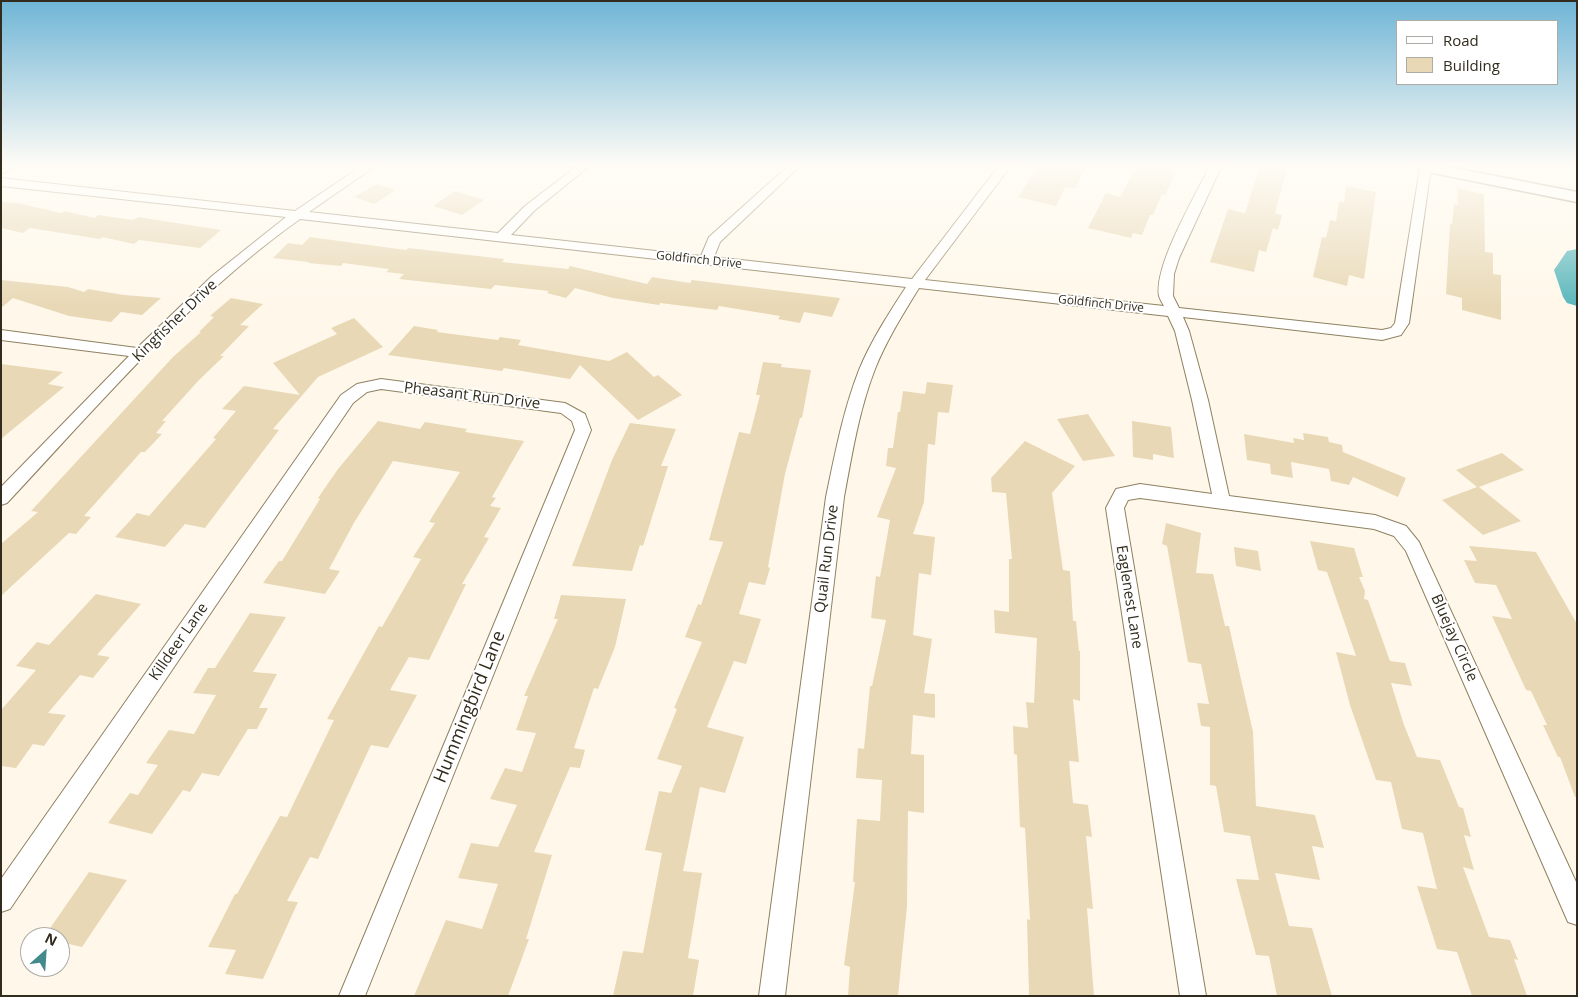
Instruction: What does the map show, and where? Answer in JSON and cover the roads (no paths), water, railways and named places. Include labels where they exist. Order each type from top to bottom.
[{"type":"street","name":"Goldfinch Drive","points":[[275,214],[1382,335],[1396,332],[1402,323],[1418,214]]},
{"type":"street","name":"Kingfisher Drive","points":[[1,498],[217,279],[301,214]]},
{"type":"street","points":[[500,238],[521,214]]},
{"type":"street","points":[[706,261],[714,240],[743,214]]},
{"type":"street","name":"Quail Run Drive","points":[[772,996],[835,497],[851,420],[868,369],[894,317],[914,284],[969,214]]},
{"type":"street","points":[[1193,214],[1172,258],[1167,274],[1166,296],[1182,331],[1200,400],[1222,502]]},
{"type":"street","points":[[1,335],[142,353]]},
{"type":"street","name":"Pheasant Run Drive","points":[[362,388],[381,384],[564,408],[580,418]]},
{"type":"street","name":"Killdeer Lane","points":[[1,900],[347,399],[362,388]]},
{"type":"street","name":"Hummingbird Lane","points":[[352,996],[583,430],[580,418]]},
{"type":"street","name":"Eaglenest Lane","points":[[1193,996],[1115,508],[1122,494],[1140,491],[1222,502]]},
{"type":"street","name":"Bluejay Circle","points":[[1222,502],[1375,522],[1400,531],[1413,547],[1577,913]]},
{"type":"waterway","points":[[1577,257],[1568,270],[1577,297]]}]
